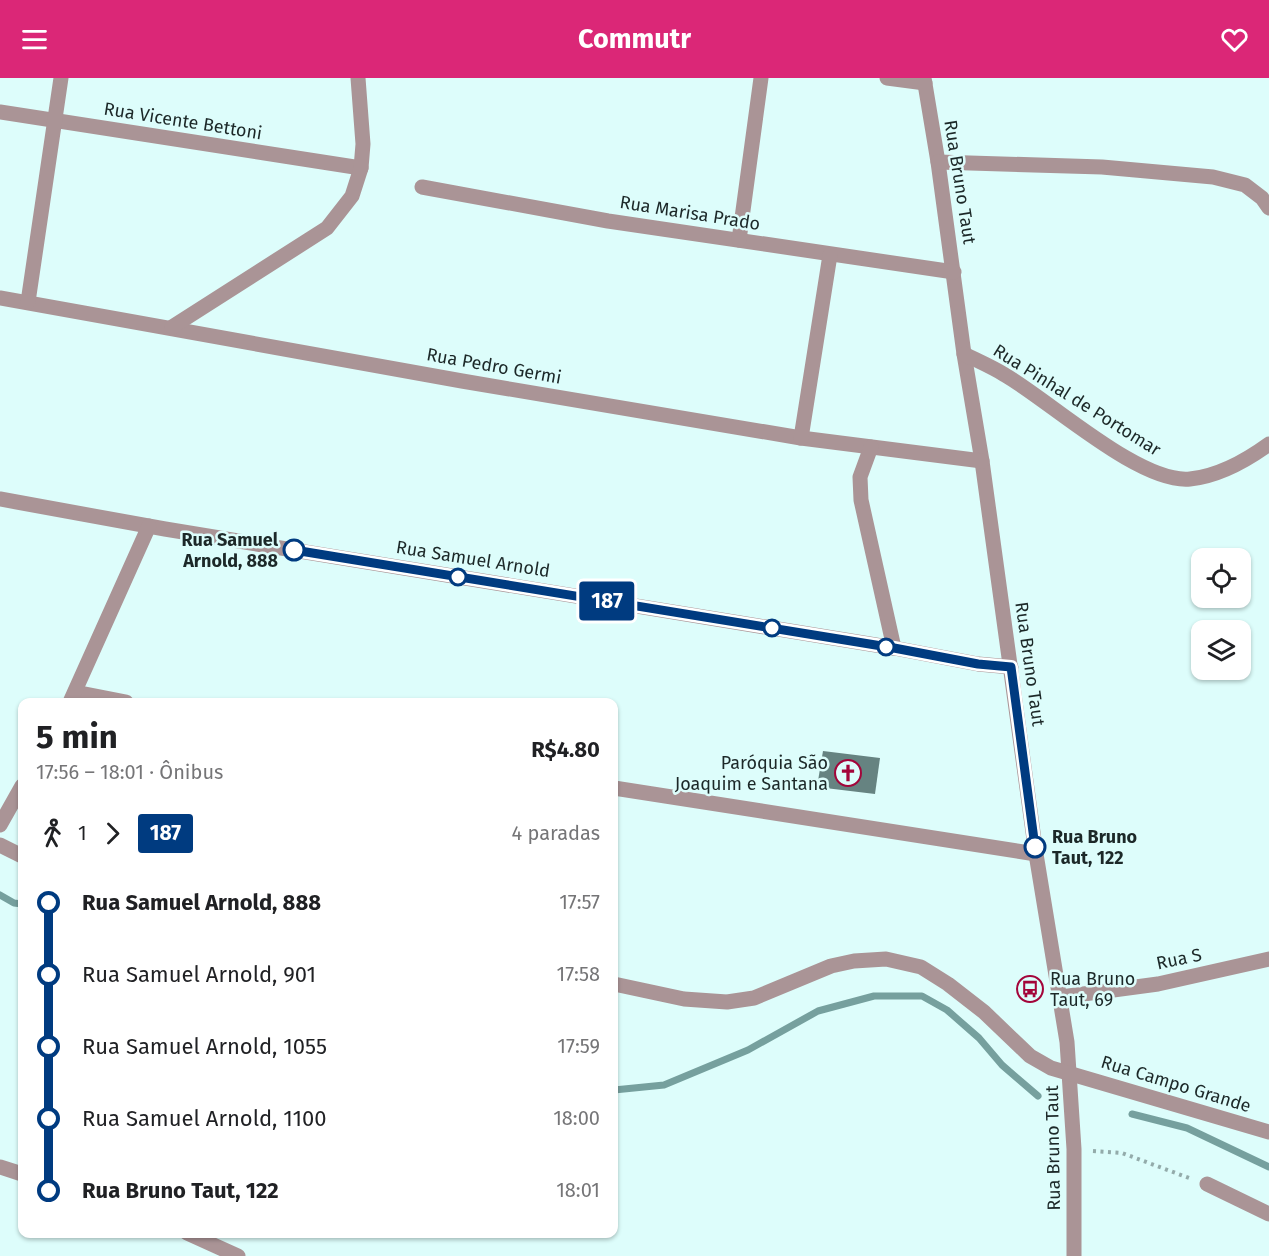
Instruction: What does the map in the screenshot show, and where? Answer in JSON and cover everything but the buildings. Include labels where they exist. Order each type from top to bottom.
[{"type":"street","points":[[28,302],[61,78]]},
{"type":"street","points":[[172,327],[327,228],[352,196],[361,168],[363,144],[358,78]]},
{"type":"street","points":[[739,240],[762,78]]},
{"type":"street","points":[[887,78],[924,81]]},
{"type":"street","name":"Rua Bruno Taut","points":[[924,81],[982,461],[1036,854],[1061,997],[1071,1073],[1074,1256]]},
{"type":"street","name":"Rua Vicente Bettoni","points":[[0,112],[361,168]]},
{"type":"street","points":[[938,162],[1102,167],[1213,177],[1245,185],[1262,198],[1269,208]]},
{"type":"street","name":"Rua Marisa Prado","points":[[422,187],[608,221],[954,272]]},
{"type":"street","points":[[801,438],[830,255]]},
{"type":"street","name":"Rua Pedro Germi","points":[[0,298],[172,327],[462,381],[801,438],[982,461]]},
{"type":"street","name":"Rua Pinhal de Portomar","points":[[964,354],[1006,375],[1134,463],[1162,476],[1190,479],[1218,472],[1252,457],[1269,444]]},
{"type":"street","points":[[871,447],[860,477],[861,500],[894,648]]},
{"type":"street","name":"Rua Samuel Arnold","points":[[0,499],[149,526],[894,648],[978,664],[1011,667]]},
{"type":"street","points":[[73,697],[149,526]]},
{"type":"street","points":[[618,789],[1036,854]]},
{"type":"street","points":[[0,825],[18,793]]},
{"type":"street","points":[[0,845],[18,854]]},
{"type":"street","name":"Rua Campo Grande","points":[[618,985],[684,999],[727,1002],[754,998],[831,966],[855,961],[886,959],[921,967],[948,984],[984,1012],[1030,1056],[1051,1068],[1269,1132]]},
{"type":"street","name":"Rua S","points":[[1061,997],[1158,984],[1269,959]]},
{"type":"street","points":[[0,1167],[18,1173]]},
{"type":"street","points":[[1207,1184],[1269,1214]]},
{"type":"street","points":[[198,1238],[238,1256]]},
{"type":"path","points":[[1074,1149],[1122,1153],[1207,1184]]},
{"type":"waterway","points":[[0,895],[18,904]]},
{"type":"waterway","points":[[618,1090],[664,1085],[748,1050],[818,1011],[874,996],[922,996],[947,1010],[979,1038],[1002,1065],[1038,1096]]},
{"type":"waterway","points":[[1132,1114],[1187,1128],[1269,1167]]},
{"type":"bus line","name":"187","points":[[294,550],[894,648],[978,664],[1011,667],[1035,847]]},
{"type":"place","name":"Rua Samuel Arnold, 888","points":[[294,550]]},
{"type":"place","name":"Paróquia São Joaquim e Santana","points":[[848,773]]},
{"type":"place","name":"Rua Bruno Taut, 122","points":[[1035,847]]},
{"type":"place","name":"Rua Bruno Taut, 69","points":[[1030,989]]}]
